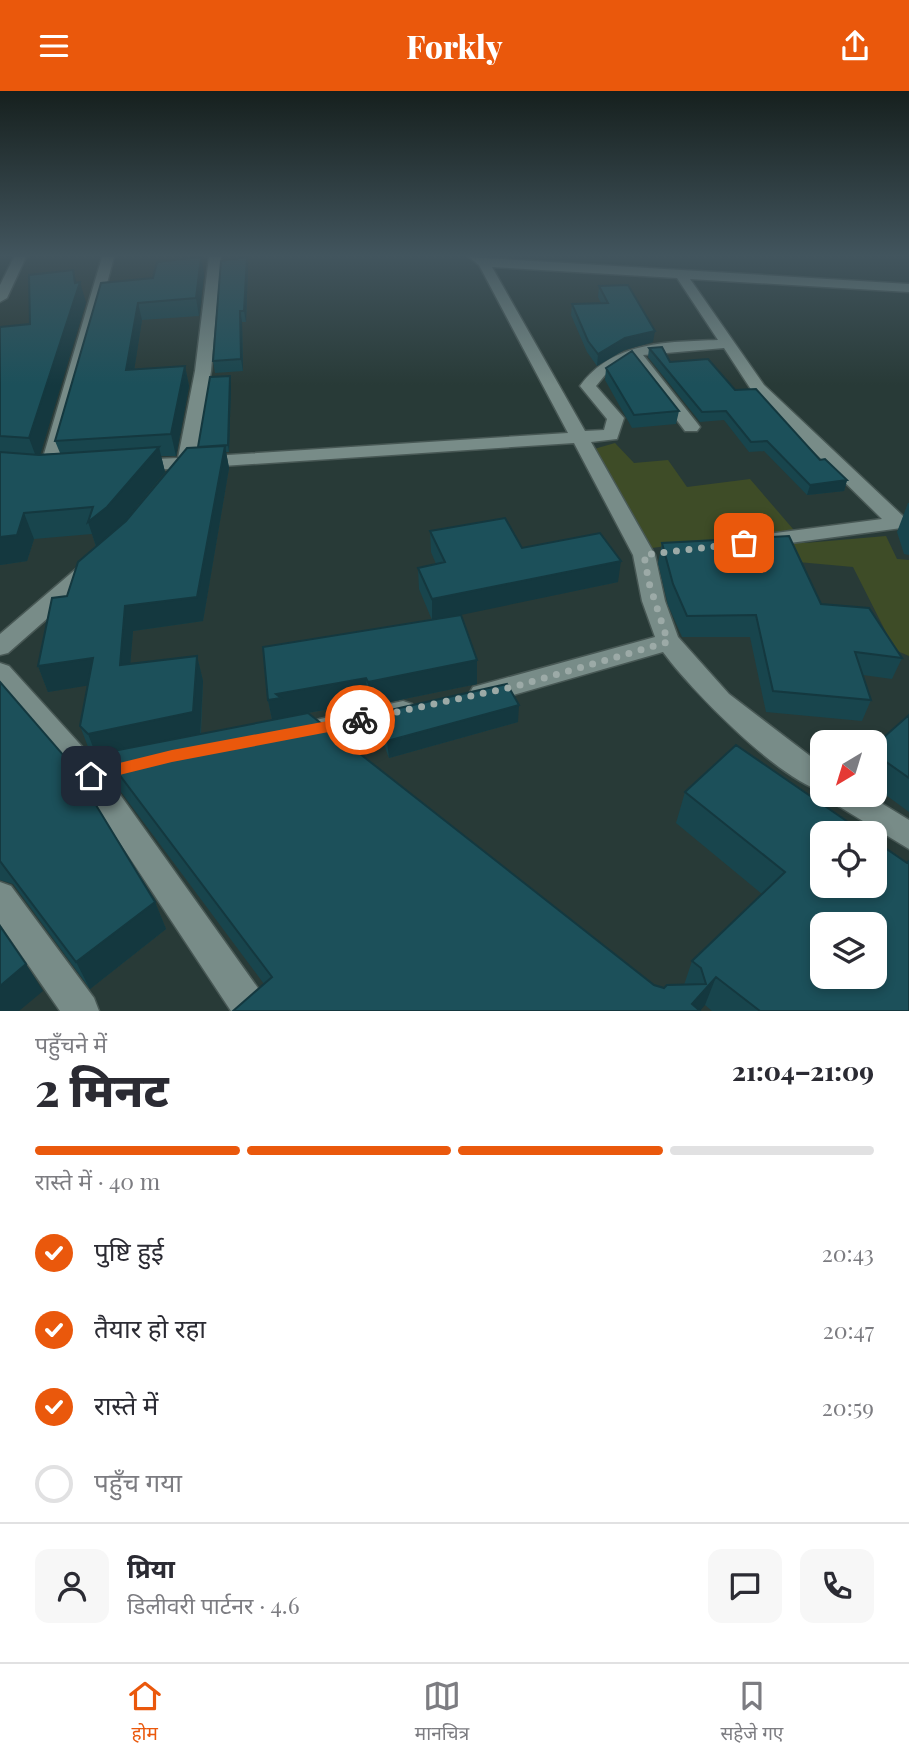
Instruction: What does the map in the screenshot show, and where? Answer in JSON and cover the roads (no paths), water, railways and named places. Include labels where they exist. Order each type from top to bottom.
[{"type":"street","points":[[72,469],[42,470],[95,300]]},
{"type":"street","points":[[164,491],[186,463],[203,371],[210,300]]},
{"type":"street","points":[[502,300],[644,555],[649,583],[668,642],[722,702],[810,771]]},
{"type":"street","points":[[697,300],[758,388],[904,523]]},
{"type":"street","points":[[119,467],[611,435],[617,418],[588,386],[600,369],[634,353],[726,344]]},
{"type":"street","points":[[634,353],[691,428]]},
{"type":"street","points":[[737,544],[904,523]]},
{"type":"street","points":[[644,555],[670,552]]},
{"type":"street","points":[[0,647],[104,556]]},
{"type":"street","points":[[465,698],[517,686],[668,642]]},
{"type":"street","points":[[0,672],[91,776],[252,1011]]},
{"type":"street","points":[[350,753],[306,732],[425,706]]},
{"type":"street","points":[[91,776],[158,759]]},
{"type":"street","points":[[864,807],[909,836]]},
{"type":"street","points":[[0,897],[81,1011]]}]
